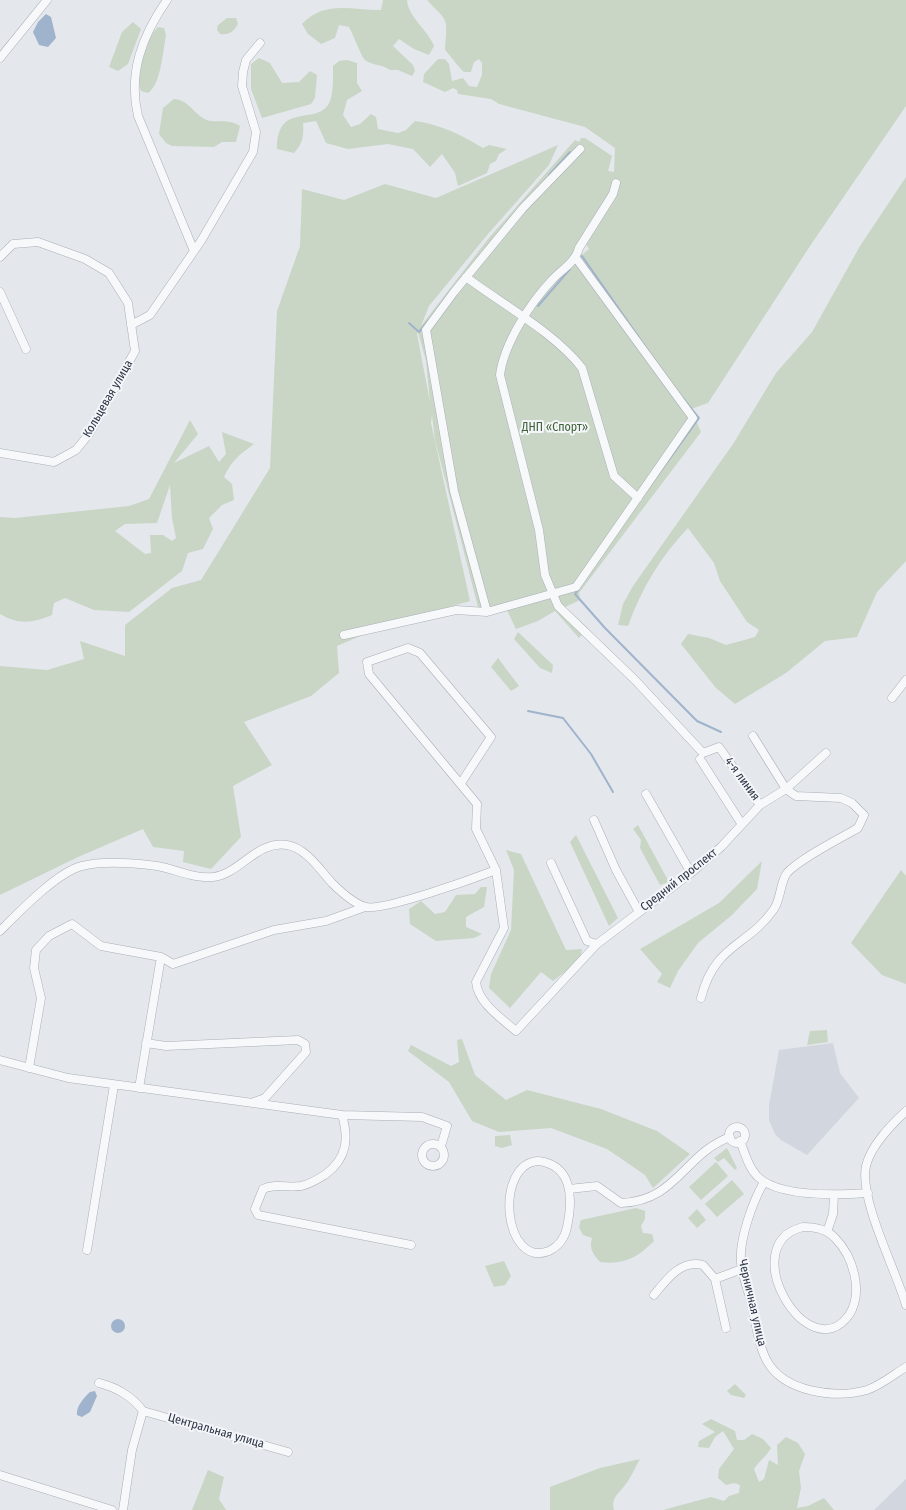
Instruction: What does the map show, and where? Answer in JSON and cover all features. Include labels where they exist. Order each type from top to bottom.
[{"type":"street","points":[[0,58],[48,0]]},
{"type":"street","points":[[167,0],[150,28],[138,55],[134,75],[135,103],[140,121],[194,251]]},
{"type":"street","points":[[131,324],[150,314],[194,251],[253,152],[256,132],[242,86],[246,60],[260,43]]},
{"type":"street","points":[[487,612],[454,491],[426,330],[466,277],[523,208],[580,149]]},
{"type":"street","points":[[552,593],[545,575],[540,530],[500,374],[502,357],[524,319],[552,280],[576,258],[579,248],[613,194],[616,183]]},
{"type":"street","name":"Кольцевая улица","points":[[0,257],[13,244],[38,242],[85,259],[109,273],[128,303],[135,351],[89,434],[76,450],[54,462],[0,453]]},
{"type":"street","points":[[344,634],[456,610],[487,612],[576,587],[693,418],[576,258]]},
{"type":"street","points":[[466,277],[573,357],[582,368],[614,476],[638,498]]},
{"type":"street","points":[[0,292],[26,349]]},
{"type":"street","name":"4-я линия","points":[[552,593],[558,606],[635,680],[703,753],[719,748],[760,805]]},
{"type":"street","points":[[0,931],[48,886],[67,872],[82,866],[122,863],[146,865],[197,876],[213,877],[223,874],[263,849],[275,844],[293,846],[301,851],[339,890],[365,907],[372,908],[436,891],[496,870],[493,858],[476,829],[477,804],[369,674],[367,662],[408,648],[420,653],[491,737],[461,783]]},
{"type":"street","points":[[892,698],[906,680]]},
{"type":"street","points":[[701,998],[706,979],[714,965],[730,947],[766,920],[776,906],[786,874],[818,851],[858,828],[864,815],[852,803],[842,798],[796,796],[786,789],[753,736]]},
{"type":"street","name":"Средний проспект","points":[[496,870],[504,928],[476,982],[477,989],[487,1005],[516,1031],[596,944],[691,873],[721,847],[741,823],[760,805],[786,789],[826,753]]},
{"type":"street","points":[[700,758],[741,823]]},
{"type":"street","points":[[646,794],[691,873]]},
{"type":"street","points":[[594,820],[616,870],[639,912]]},
{"type":"street","points":[[551,863],[587,941],[596,944]]},
{"type":"street","points":[[29,1068],[41,998],[34,968],[36,950],[49,936],[72,924],[101,946],[161,957],[173,964],[274,930],[326,920],[365,907]]},
{"type":"street","points":[[139,1088],[161,957]]},
{"type":"street","points":[[146,1043],[166,1046],[298,1040],[305,1044],[306,1052],[265,1098],[254,1102]]},
{"type":"street","points":[[0,1060],[68,1078],[254,1102],[264,1106],[342,1115],[422,1117],[447,1126],[442,1143],[439,1145]]},
{"type":"street","points":[[87,1250],[114,1085]]},
{"type":"street","points":[[906,1110],[880,1140],[870,1156],[866,1173],[868,1193],[906,1305]]},
{"type":"street","points":[[342,1115],[347,1132],[344,1155],[336,1167],[314,1182],[300,1186],[271,1185],[263,1189],[255,1209],[258,1215],[411,1245]]},
{"type":"street","points":[[739,1127],[744,1134],[740,1141],[733,1141],[730,1137],[730,1130],[739,1127]]},
{"type":"street","points":[[568,1188],[597,1186],[608,1191],[621,1203],[653,1197],[665,1189],[708,1148],[730,1137]]},
{"type":"street","points":[[740,1141],[752,1170],[764,1182],[792,1190],[834,1195],[868,1193]]},
{"type":"street","points":[[538,1161],[556,1166],[565,1176],[568,1188],[568,1225],[560,1244],[542,1252],[522,1245],[514,1234],[510,1210],[512,1186],[522,1167],[526,1163],[538,1161]]},
{"type":"street","name":"Черничная улица","points":[[764,1182],[743,1239],[740,1258],[762,1351],[778,1376],[806,1388],[840,1394],[866,1390],[877,1386],[906,1367]]},
{"type":"street","points":[[827,1232],[833,1214],[834,1195]]},
{"type":"street","points":[[812,1227],[827,1232],[834,1237],[845,1251],[854,1273],[856,1288],[854,1303],[848,1315],[838,1324],[824,1328],[804,1322],[791,1310],[781,1292],[776,1265],[779,1246],[783,1239],[795,1229],[812,1227]]},
{"type":"street","points":[[654,1295],[674,1273],[691,1264],[703,1265],[715,1279],[726,1328]]},
{"type":"street","points":[[715,1279],[742,1269]]},
{"type":"street","name":"Центральная улица","points":[[99,1383],[109,1385],[136,1401],[143,1411],[288,1452]]},
{"type":"street","points":[[123,1510],[132,1450],[143,1411]]},
{"type":"street","points":[[0,1474],[112,1510]]},
{"type":"shaded area","points":[[833,1043],[840,1073],[859,1098],[807,1155],[781,1140],[775,1134],[769,1120],[769,1105],[779,1050]]},
{"type":"shaded area","points":[[906,1479],[906,1510],[874,1510]]},
{"type":"green space","points":[[383,0],[407,0],[414,18],[434,46],[429,55],[414,49],[399,39],[393,46],[413,65],[415,71],[412,76],[365,60],[349,27],[339,25],[335,38],[321,44],[308,34],[302,24],[320,12],[329,9],[381,10]]},
{"type":"green space","name":"ДНП «Спорт»","points":[[427,0],[906,0],[906,106],[812,243],[708,403],[691,409],[701,432],[579,593],[580,600],[565,607],[588,628],[579,638],[555,611],[538,621],[516,629],[506,608],[476,615],[474,608],[478,607],[435,440],[432,415],[431,423],[470,601],[386,625],[337,646],[339,673],[311,696],[244,722],[272,765],[233,786],[241,837],[211,869],[183,862],[184,851],[153,847],[143,829],[78,857],[0,895],[0,666],[47,670],[84,659],[80,641],[125,656],[125,625],[172,588],[201,580],[270,468],[277,311],[300,246],[302,189],[344,200],[385,184],[436,198],[558,145],[549,165],[488,234],[429,306],[421,326],[488,239],[575,140],[579,142],[581,138],[585,138],[612,156],[608,171],[614,172],[615,148],[585,127],[499,104],[491,99],[458,94],[457,90],[453,88],[445,92],[423,82],[424,74],[438,59],[445,59],[449,64],[452,81],[463,78],[469,86],[477,87],[482,75],[482,63],[479,59],[474,62],[471,72],[464,72],[445,50],[445,22]],"holes":[[[584,241],[589,249],[578,258],[674,387],[573,260]],[[418,332],[426,361],[430,402],[417,334]]]},
{"type":"green space","points":[[227,18],[236,18],[238,24],[231,32],[220,34],[217,30],[218,25]]},
{"type":"green space","points":[[133,22],[141,29],[128,64],[118,71],[109,67],[122,32]]},
{"type":"green space","points":[[158,27],[164,28],[166,35],[159,75],[156,83],[148,93],[141,91],[141,67],[146,48]]},
{"type":"green space","points":[[259,58],[270,63],[282,83],[299,82],[310,71],[317,75],[315,98],[311,104],[262,118],[251,89],[251,64]]},
{"type":"green space","points":[[347,60],[357,63],[357,83],[362,91],[347,100],[343,115],[351,127],[360,124],[371,114],[376,117],[378,129],[398,133],[406,130],[415,121],[450,131],[483,148],[489,145],[507,149],[499,154],[496,161],[490,164],[487,173],[458,186],[455,173],[442,154],[430,167],[413,149],[388,144],[348,149],[326,143],[316,121],[303,123],[302,139],[294,153],[277,149],[279,134],[283,125],[297,117],[322,111],[328,105],[332,92],[333,66],[339,61]]},
{"type":"green space","points":[[174,99],[183,101],[207,120],[230,122],[240,126],[236,142],[222,142],[214,147],[172,146],[166,143],[159,134],[163,108]]},
{"type":"green space","points":[[906,177],[906,561],[877,592],[857,637],[825,641],[786,673],[735,704],[716,688],[681,644],[688,634],[709,638],[726,645],[755,637],[759,630],[747,622],[720,581],[714,563],[688,528],[678,538],[653,573],[639,599],[628,626],[618,625],[623,604],[633,586],[733,444],[776,373],[812,332],[860,246]]},
{"type":"green space","points":[[190,420],[198,434],[174,463],[209,446],[219,462],[226,454],[222,432],[254,444],[236,458],[224,477],[232,484],[234,500],[222,505],[209,518],[213,529],[203,549],[188,553],[182,571],[129,612],[94,610],[65,598],[54,603],[52,615],[39,620],[26,622],[13,620],[0,614],[0,517],[15,518],[129,506],[149,499]],"holes":[[[170,485],[172,518],[176,538],[172,541],[163,535],[150,535],[151,553],[145,554],[115,531],[125,524],[157,523]]]},
{"type":"green space","points":[[518,632],[553,665],[552,673],[540,668],[514,639]]},
{"type":"green space","points":[[498,658],[519,686],[511,691],[491,667]]},
{"type":"green space","points":[[638,825],[669,882],[660,885],[640,848],[641,840],[633,829]]},
{"type":"green space","points":[[576,835],[618,918],[609,926],[570,842]]},
{"type":"green space","points":[[506,850],[521,854],[566,950],[582,949],[580,960],[553,981],[541,972],[510,1008],[489,988],[491,974],[511,930],[514,870]]},
{"type":"green space","points":[[762,861],[757,889],[732,915],[698,943],[678,971],[670,988],[657,982],[662,974],[640,949],[719,903]]},
{"type":"green space","points":[[901,870],[906,876],[906,984],[882,975],[851,943]]},
{"type":"green space","points":[[481,887],[487,887],[484,907],[466,917],[466,927],[482,934],[474,938],[436,941],[410,924],[409,909],[421,901],[435,914],[445,912],[456,895],[475,894]]},
{"type":"green space","points":[[827,1030],[828,1042],[807,1045],[810,1031]]},
{"type":"green space","points":[[462,1039],[475,1075],[506,1100],[527,1090],[601,1109],[657,1131],[690,1154],[653,1188],[645,1175],[607,1149],[551,1128],[499,1132],[472,1121],[449,1082],[408,1051],[411,1045],[451,1066],[459,1062],[457,1040]]},
{"type":"green space","points":[[510,1135],[512,1145],[502,1148],[495,1146],[495,1136]]},
{"type":"green space","points":[[727,1148],[737,1168],[735,1170],[724,1158],[718,1162],[714,1158]]},
{"type":"green space","points":[[716,1162],[728,1176],[701,1200],[689,1187]]},
{"type":"green space","points":[[732,1180],[744,1194],[717,1217],[705,1204]]},
{"type":"green space","points":[[636,1208],[645,1211],[645,1219],[641,1226],[643,1233],[652,1234],[654,1241],[642,1252],[630,1259],[609,1263],[600,1262],[592,1251],[592,1238],[583,1235],[579,1227],[581,1220]]},
{"type":"green space","points":[[697,1209],[706,1220],[697,1228],[688,1218]]},
{"type":"green space","points":[[504,1261],[511,1276],[505,1285],[494,1287],[485,1266]]},
{"type":"green space","points":[[735,1384],[746,1395],[744,1398],[731,1395],[727,1391]]},
{"type":"green space","points":[[711,1419],[735,1431],[737,1440],[744,1440],[752,1434],[763,1439],[771,1448],[754,1469],[759,1482],[764,1479],[769,1460],[778,1465],[777,1445],[786,1437],[798,1443],[805,1454],[799,1471],[801,1488],[797,1508],[808,1506],[824,1498],[834,1510],[663,1510],[711,1497],[724,1501],[729,1496],[739,1493],[740,1485],[734,1483],[726,1485],[718,1478],[719,1469],[734,1449],[723,1431],[715,1437],[709,1448],[698,1447],[699,1441],[715,1432],[702,1424]]},
{"type":"green space","points":[[640,1459],[629,1479],[614,1499],[614,1510],[550,1510],[550,1487],[600,1468]]},
{"type":"green space","points":[[208,1470],[224,1477],[219,1499],[226,1510],[192,1510]]},
{"type":"water","points":[[46,14],[51,17],[56,38],[48,47],[39,45],[33,32],[38,22]]},
{"type":"water","points":[[115,1319],[121,1319],[125,1326],[121,1333],[115,1333],[111,1329],[111,1323]]},
{"type":"water","points":[[95,1391],[97,1396],[90,1412],[82,1417],[77,1415],[79,1405],[90,1392]]},
{"type":"waterway","points":[[549,175],[570,152]]},
{"type":"waterway","points":[[582,256],[649,352]]},
{"type":"waterway","points":[[538,306],[570,269]]},
{"type":"waterway","points":[[409,323],[419,332],[428,321]]},
{"type":"waterway","points":[[645,493],[699,418],[683,398]]},
{"type":"waterway","points":[[578,590],[575,594],[605,628],[697,721],[721,732]]},
{"type":"waterway","points":[[528,711],[563,718],[591,754],[613,792]]}]
